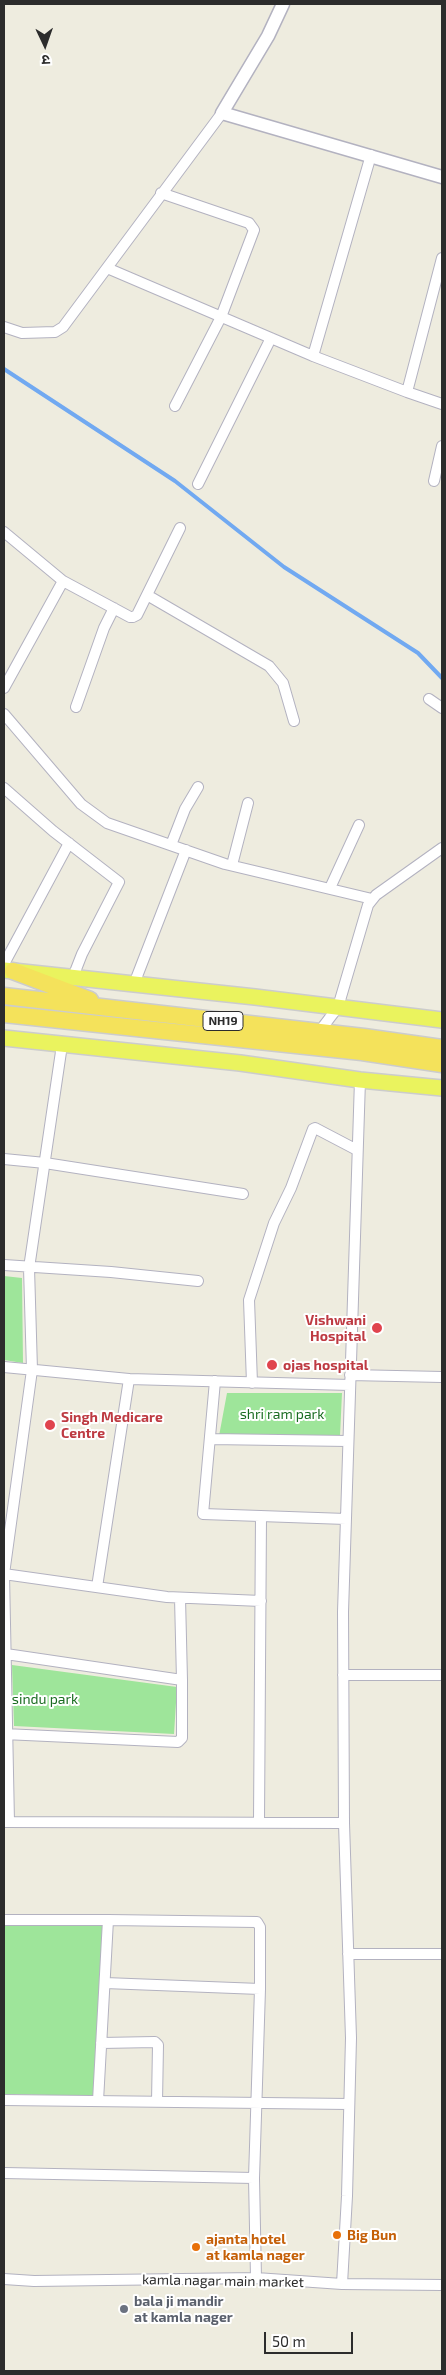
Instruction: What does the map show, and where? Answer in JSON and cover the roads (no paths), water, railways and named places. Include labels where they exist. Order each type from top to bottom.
[{"type":"highway","points":[[7,968],[114,1009]]},
{"type":"highway","name":"NH19","points":[[4,996],[442,1048]]},
{"type":"highway","name":"NH19","points":[[4,1014],[362,1052],[442,1064]]},
{"type":"main road","points":[[7,968],[442,1020]]},
{"type":"main road","points":[[4,1038],[240,1063],[360,1080],[442,1088]]},
{"type":"street","points":[[4,327],[22,333],[55,332],[63,327],[222,113],[268,36],[283,4]]},
{"type":"street","points":[[222,113],[442,177]]},
{"type":"street","points":[[313,356],[371,155]]},
{"type":"street","points":[[161,193],[253,226],[254,230],[221,317],[175,406]]},
{"type":"street","points":[[407,392],[442,258]]},
{"type":"street","points":[[107,268],[313,356],[442,404]]},
{"type":"street","points":[[198,484],[271,338]]},
{"type":"street","points":[[434,481],[442,446]]},
{"type":"street","points":[[4,532],[63,581],[133,617],[137,615],[180,528]]},
{"type":"street","points":[[4,688],[63,581]]},
{"type":"street","points":[[147,595],[269,666],[283,683],[294,721]]},
{"type":"street","points":[[76,707],[104,628],[114,608]]},
{"type":"street","points":[[429,699],[442,708]]},
{"type":"street","points":[[4,714],[90,811],[107,823],[232,865],[372,899]]},
{"type":"street","points":[[171,845],[185,809],[198,787]]},
{"type":"street","points":[[4,788],[119,882],[82,954],[73,977]]},
{"type":"street","points":[[232,865],[248,804]]},
{"type":"street","points":[[330,888],[359,825]]},
{"type":"street","points":[[7,968],[69,843]]},
{"type":"street","points":[[319,1032],[338,1007],[368,905],[372,899],[442,848]]},
{"type":"street","points":[[134,984],[186,850]]},
{"type":"street","points":[[62,1045],[29,1268],[32,1370],[4,1574],[6,1822],[259,1821],[344,1823]]},
{"type":"street","points":[[342,2284],[351,2038],[344,1823],[343,1675],[348,1441],[360,1080]]},
{"type":"street","points":[[252,1383],[248,1307],[274,1223],[293,1182],[313,1129],[316,1128],[357,1150]]},
{"type":"street","points":[[4,1159],[45,1163],[244,1194]]},
{"type":"street","points":[[4,1265],[111,1272],[198,1281]]},
{"type":"street","points":[[4,1367],[129,1379],[252,1383],[442,1377]]},
{"type":"street","points":[[97,1587],[129,1379]]},
{"type":"street","points":[[215,1381],[203,1514],[346,1519]]},
{"type":"street","points":[[210,1439],[348,1441]]},
{"type":"street","points":[[259,1821],[261,1516]]},
{"type":"street","points":[[4,1574],[180,1598],[261,1601]]},
{"type":"street","points":[[6,1734],[178,1742],[182,1738],[180,1598]]},
{"type":"street","points":[[6,1654],[182,1680]]},
{"type":"street","points":[[343,1675],[442,1675]]},
{"type":"street","points":[[4,1920],[257,1922],[260,1927],[260,1990],[254,2178],[256,2278]]},
{"type":"street","points":[[98,2101],[108,1920]]},
{"type":"street","points":[[348,1954],[442,1954]]},
{"type":"street","points":[[104,1982],[260,1990]]},
{"type":"street","points":[[101,2043],[154,2042],[158,2045],[158,2102]]},
{"type":"street","points":[[4,2100],[349,2104]]},
{"type":"street","points":[[4,2173],[254,2178]]},
{"type":"street","name":"kamla nagar main market","points":[[4,2279],[34,2281],[256,2278],[342,2284],[442,2285]]},
{"type":"waterway","points":[[4,369],[175,481],[284,567],[418,653],[442,678]]},
{"type":"place","name":"Vishwani Hospital","points":[[377,1328]]},
{"type":"place","name":"ojas hospital","points":[[272,1365]]},
{"type":"place","name":"Singh Medicare Centre","points":[[50,1425]]},
{"type":"place","name":"Big Bun","points":[[337,2235]]},
{"type":"place","name":"ajanta hotel at kamla nager","points":[[196,2247]]},
{"type":"place","name":"bala ji mandir at kamla nager","points":[[124,2309]]},
{"type":"park label","name":"shri ram park","points":[[282,1414]]},
{"type":"park label","name":"sindu park","points":[[45,1699]]}]
